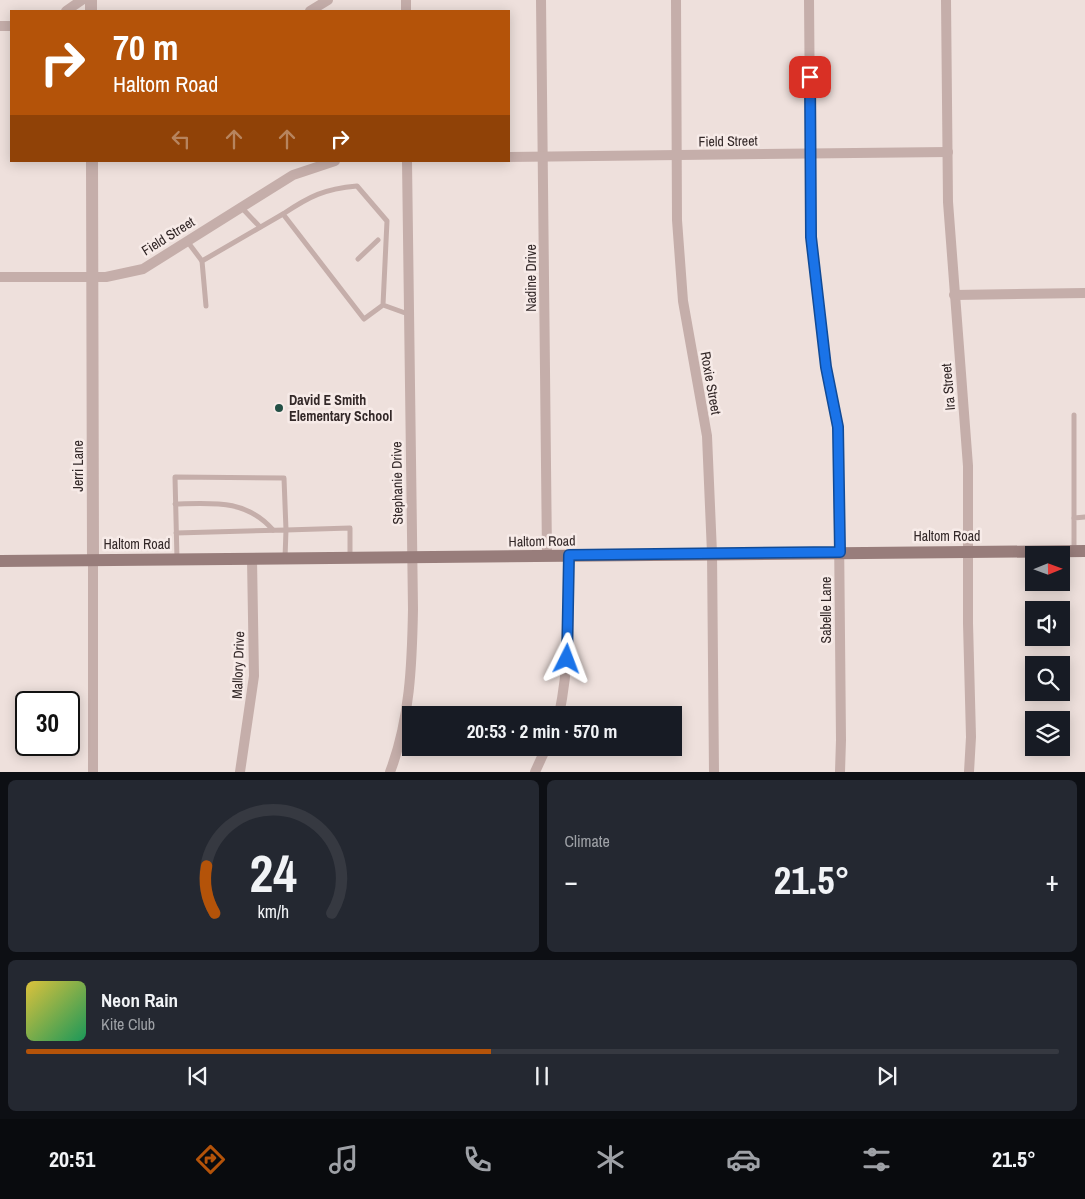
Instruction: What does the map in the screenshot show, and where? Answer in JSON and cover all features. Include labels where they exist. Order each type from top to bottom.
[{"type":"main road","name":"Haltom Road","points":[[0,561],[1079,551]]},
{"type":"street","points":[[67,10],[82,0]]},
{"type":"street","points":[[312,10],[328,0]]},
{"type":"street","name":"Nadine Drive","points":[[542,0],[547,556]]},
{"type":"street","name":"Roxie Street","points":[[676,0],[677,220],[683,301],[707,436],[712,553],[714,772]]},
{"type":"street","name":"Sabelle Lane","points":[[809,0],[812,246],[826,367],[838,427],[840,772]]},
{"type":"street","name":"Ira Street","points":[[946,0],[948,152],[954,295],[968,466],[971,737],[969,772]]},
{"type":"street","name":"Field Street","points":[[510,158],[948,152]]},
{"type":"street","name":"Jerri Lane","points":[[92,162],[93,772]]},
{"type":"street","name":"Field Street","points":[[0,277],[106,277],[143,268],[293,175],[332,162]]},
{"type":"street","name":"Stephanie Drive","points":[[390,772],[404,723],[412,663],[407,162]]},
{"type":"street","points":[[954,295],[1085,292]]},
{"type":"street","points":[[561,706],[565,686],[568,646],[569,555]]},
{"type":"street","name":"Mallory Drive","points":[[240,772],[254,676],[252,559]]},
{"type":"street","points":[[535,772],[542,756]]},
{"type":"lane","points":[[202,261],[260,228],[311,195],[357,186],[387,221],[383,305]]},
{"type":"lane","points":[[241,207],[260,228]]},
{"type":"lane","points":[[282,214],[364,319],[383,305]]},
{"type":"lane","points":[[186,240],[202,261],[206,306]]},
{"type":"lane","points":[[358,259],[378,240]]},
{"type":"lane","points":[[383,305],[408,314]]},
{"type":"lane","points":[[1074,414],[1074,518],[1079,551]]},
{"type":"lane","points":[[177,559],[175,478],[284,478],[285,558]]},
{"type":"lane","points":[[176,504],[225,502],[263,519],[273,530]]},
{"type":"lane","points":[[1074,518],[1085,517]]},
{"type":"lane","points":[[176,532],[350,528],[350,558]]},
{"type":"place","name":"David E Smith Elementary School","points":[[279,408]]},
{"type":"route","points":[[567,659],[569,555],[840,552],[838,427],[826,367],[811,237],[810,77]]}]
